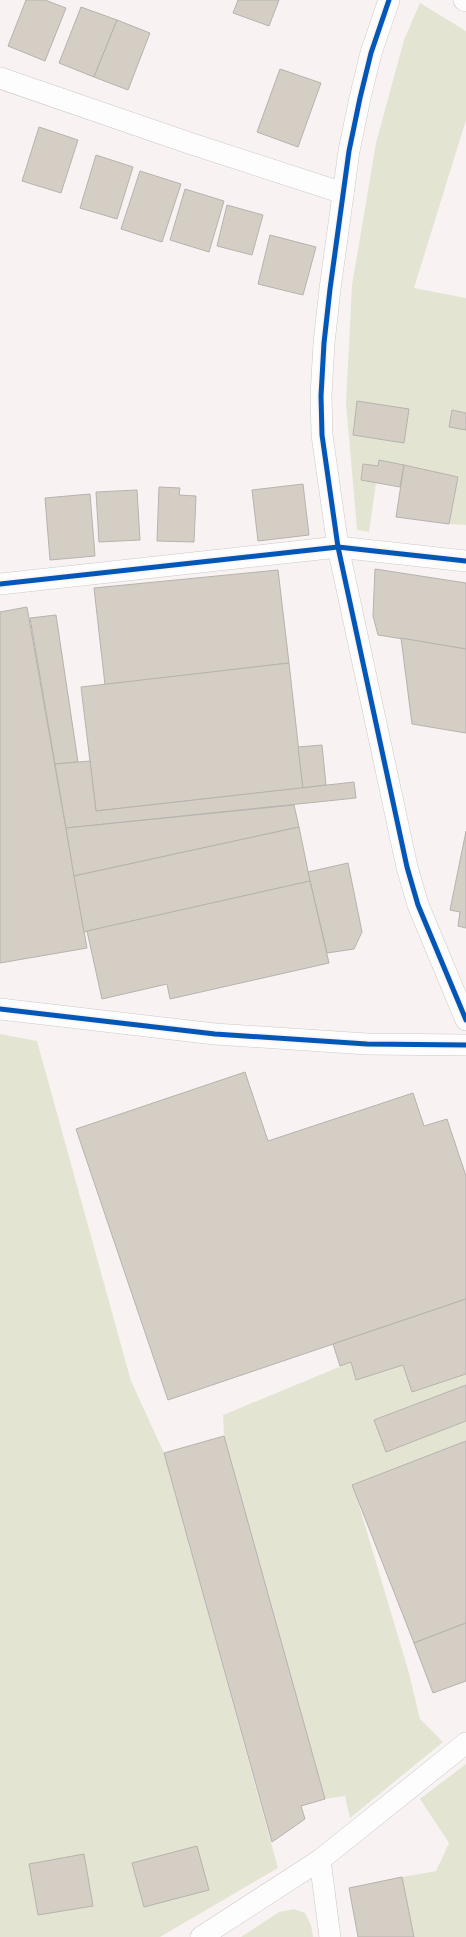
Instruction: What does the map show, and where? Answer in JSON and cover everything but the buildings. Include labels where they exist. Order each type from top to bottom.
[{"type":"street","points":[[389,0],[371,53],[360,98],[343,193],[324,344],[321,396],[322,435],[338,547],[407,867],[418,905],[466,1020]]},
{"type":"street","points":[[0,78],[189,143],[343,193]]},
{"type":"street","points":[[0,584],[338,547],[466,561]]},
{"type":"street","points":[[0,1009],[215,1034],[367,1044],[466,1045]]},
{"type":"street","points":[[201,1937],[320,1860],[466,1743]]},
{"type":"street","points":[[320,1860],[330,1937]]},
{"type":"green space","points":[[420,3],[466,31],[466,120],[414,288],[466,298],[466,525],[449,524],[458,477],[379,460],[378,466],[363,464],[361,480],[376,483],[369,532],[357,530],[346,403],[352,285],[376,143],[404,40]]},
{"type":"green space","points":[[0,1034],[37,1041],[131,1381],[164,1453],[278,1868],[160,1937],[0,1937]]},
{"type":"green space","points":[[351,1362],[357,1379],[403,1365],[412,1391],[466,1374],[466,1385],[374,1420],[386,1452],[466,1421],[466,1441],[353,1485],[409,1673],[420,1719],[443,1742],[350,1818],[345,1796],[325,1799],[224,1436],[223,1415]]},
{"type":"green space","points":[[466,1764],[466,1937],[414,1937],[402,1877],[436,1871],[449,1843],[420,1799]]},
{"type":"green space","points":[[294,1909],[305,1913],[311,1925],[313,1937],[241,1937],[279,1912]]},
{"type":"cycle path","points":[[389,0],[371,53],[349,151],[324,343],[321,396],[322,435],[338,547],[407,867],[418,905],[466,1020]]},
{"type":"cycle path","points":[[0,584],[338,547],[466,561]]},
{"type":"cycle path","points":[[0,1009],[215,1034],[367,1044],[466,1045]]}]
